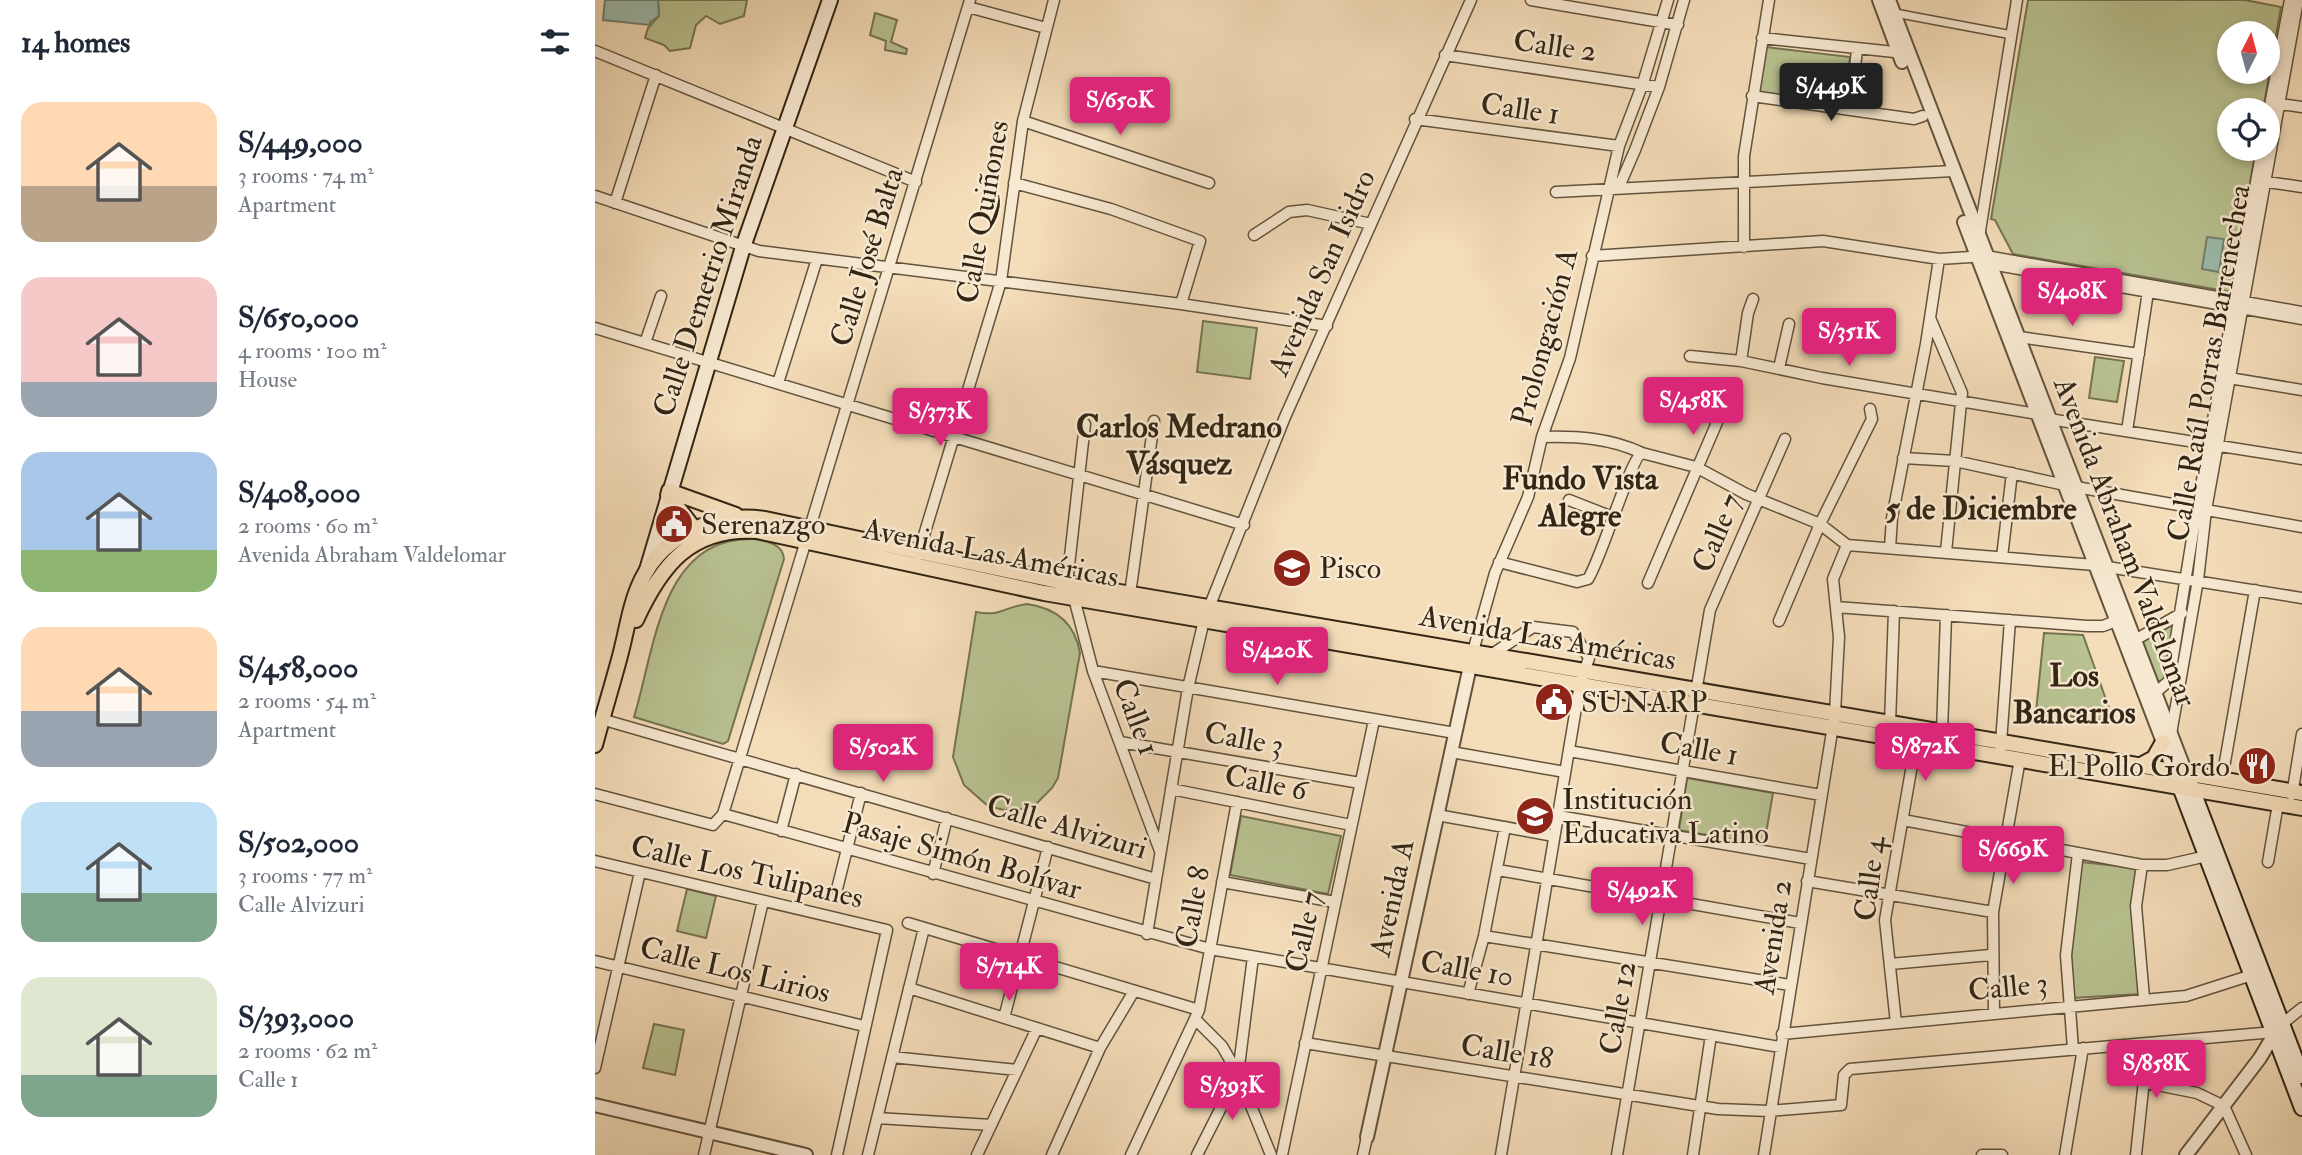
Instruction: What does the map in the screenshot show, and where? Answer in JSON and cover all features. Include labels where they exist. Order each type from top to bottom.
[{"type":"main road","name":"Calle Demetrio Miranda","points":[[646,572],[743,247],[830,0]]},
{"type":"main road","points":[[668,493],[741,517]]},
{"type":"main road","points":[[668,493],[699,534]]},
{"type":"main road","name":"Avenida Las Américas","points":[[621,653],[660,573],[714,521],[741,517],[1074,598],[1207,614],[2001,749],[2141,765],[2297,792]]},
{"type":"main road","name":"Avenida Las Américas","points":[[621,653],[633,603],[646,572],[668,545],[699,534],[749,531],[808,535]]},
{"type":"main road","name":"Avenida Las Américas","points":[[917,559],[1130,594],[1207,614]]},
{"type":"main road","points":[[595,745],[621,653]]},
{"type":"main road","name":"Avenida Las Américas","points":[[1471,659],[1491,655],[1582,677]]},
{"type":"main road","name":"Avenida Las Américas","points":[[1834,720],[1890,723],[1917,734],[1942,732],[2001,749],[2020,760],[2290,806]]},
{"type":"main road","points":[[2141,765],[2157,755],[2167,738]]},
{"type":"main road","points":[[2180,772],[2278,1028],[2302,1076]]},
{"type":"main road","points":[[2187,789],[2202,857],[2227,894]]},
{"type":"main road","points":[[2293,1057],[2302,1108]]},
{"type":"street","name":"Calle Quiñones","points":[[917,559],[1001,281],[1023,121],[1055,0]]},
{"type":"street","name":"Avenida San Isidro","points":[[1147,934],[1188,688],[1207,614],[1285,417],[1327,326],[1415,119],[1471,0]]},
{"type":"street","points":[[1531,0],[1678,25]]},
{"type":"street","name":"Prolongación A","points":[[1471,659],[1499,562],[1528,497],[1542,437],[1570,358],[1619,146],[1643,83],[1668,0]]},
{"type":"street","name":"Prolongación A","points":[[1610,191],[1622,180],[1659,87],[1684,0]]},
{"type":"street","points":[[1744,247],[1742,183],[1752,96],[1769,0]]},
{"type":"street","name":"Avenida Abraham Valdelomar","points":[[1879,0],[1903,53],[1979,258],[2012,336],[2180,772]]},
{"type":"street","name":"Avenida Abraham Valdelomar","points":[[1889,0],[1895,13],[1903,53],[1923,116],[1979,236],[1979,258]]},
{"type":"street","points":[[1979,236],[2017,0]]},
{"type":"street","name":"Calle Raúl Porras Barrenechea","points":[[2275,98],[2294,1]]},
{"type":"street","points":[[969,3],[1046,28]]},
{"type":"street","name":"Calle José Balta","points":[[740,758],[969,3]]},
{"type":"street","points":[[1895,13],[2012,35]]},
{"type":"street","points":[[1762,38],[1903,53]]},
{"type":"street","points":[[1850,110],[1857,50]]},
{"type":"street","points":[[595,51],[916,182]]},
{"type":"street","name":"Calle 2","points":[[1444,55],[1659,87]]},
{"type":"street","points":[[615,203],[656,75]]},
{"type":"street","points":[[1752,96],[1914,119],[1923,116]]},
{"type":"street","points":[[2280,104],[2302,107]]},
{"type":"street","name":"Calle 1","points":[[1415,119],[1619,146]]},
{"type":"street","points":[[1023,121],[1209,183]]},
{"type":"street","name":"Calle Raúl Porras Barrenechea","points":[[2261,181],[2262,161]]},
{"type":"street","name":"Calle Raúl Porras Barrenechea","points":[[2167,738],[2193,579],[2201,509],[2264,161]]},
{"type":"street","points":[[1556,192],[1949,172]]},
{"type":"street","points":[[2261,181],[2302,187]]},
{"type":"street","points":[[1014,183],[1111,209],[1200,241],[1181,304]]},
{"type":"street","points":[[595,196],[743,247],[817,259],[1181,304],[1327,326]]},
{"type":"street","points":[[1254,235],[1289,212],[1307,210],[1371,224]]},
{"type":"street","points":[[1969,212],[1978,216],[1985,211]]},
{"type":"street","points":[[1593,256],[1823,242],[1938,259],[1979,258],[2238,304],[2302,319]]},
{"type":"street","points":[[778,383],[817,259]]},
{"type":"street","points":[[1890,548],[1938,259]]},
{"type":"street","points":[[2127,431],[2149,288]]},
{"type":"street","points":[[645,343],[661,296]]},
{"type":"street","points":[[1741,361],[1748,313],[1753,299]]},
{"type":"street","points":[[2238,304],[2302,312]]},
{"type":"street","points":[[1930,318],[1962,393],[1946,552]]},
{"type":"street","points":[[1779,368],[1789,324]]},
{"type":"street","points":[[595,328],[1244,525]]},
{"type":"street","points":[[2012,336],[2139,354]]},
{"type":"street","points":[[1690,356],[1741,361],[1916,395],[2302,459]]},
{"type":"street","points":[[2226,378],[2302,390]]},
{"type":"street","points":[[1779,621],[1820,524],[1872,419],[1870,409]]},
{"type":"street","points":[[1648,583],[1718,420]]},
{"type":"street","points":[[1130,594],[1154,421]]},
{"type":"street","points":[[1067,583],[1085,424]]},
{"type":"street","points":[[1542,437],[1623,444],[1641,453],[1696,467],[1758,499],[1820,524],[1847,545],[2101,565],[2302,598]]},
{"type":"street","name":"Calle 7","points":[[1696,697],[1710,610],[1785,439]]},
{"type":"street","points":[[1499,562],[1582,582],[1592,574],[1615,518],[1634,460],[1641,453]]},
{"type":"street","points":[[1903,458],[1955,461],[2070,486],[2302,527]]},
{"type":"street","points":[[2003,557],[2012,474]]},
{"type":"street","points":[[1569,500],[1615,518]]},
{"type":"street","name":"Avenida 2","points":[[1764,1155],[1834,720],[1839,636],[1833,579],[1847,545]]},
{"type":"street","name":"Calle Raúl Porras Barrenechea","points":[[2155,694],[2169,681],[2182,613],[2193,579]]},
{"type":"street","points":[[2222,779],[2255,590]]},
{"type":"street","name":"Calle 1","points":[[1074,598],[1093,671],[1161,851]]},
{"type":"street","points":[[1836,607],[2096,626],[2121,619]]},
{"type":"street","points":[[1890,723],[1894,611]]},
{"type":"street","points":[[2135,640],[2182,613]]},
{"type":"street","points":[[1942,732],[1946,615]]},
{"type":"street","name":"Avenida Abraham Valdelomar","points":[[2121,619],[2135,640],[2155,694],[2167,738]]},
{"type":"street","points":[[2001,749],[2010,620]]},
{"type":"street","points":[[1491,655],[1529,628],[1571,631],[1589,658],[1582,677],[1565,772],[1501,1155]]},
{"type":"street","name":"Avenida A","points":[[1363,1155],[1471,659]]},
{"type":"street","points":[[1093,671],[1455,733]]},
{"type":"street","name":"Calle 12","points":[[1617,1155],[1696,697]]},
{"type":"street","name":"Calle Alvizuri","points":[[601,719],[1156,878]]},
{"type":"street","name":"Calle 7","points":[[1282,1155],[1374,720]]},
{"type":"street","name":"Calle 4","points":[[1896,1023],[1885,920],[1917,734]]},
{"type":"street","points":[[2267,862],[2297,792],[2302,734]]},
{"type":"street","name":"Calle 3","points":[[1120,742],[1360,783]]},
{"type":"street","name":"Calle 1","points":[[1569,751],[1821,795]]},
{"type":"street","points":[[1451,752],[1565,772]]},
{"type":"street","points":[[595,794],[708,824],[717,824],[723,814],[740,758]]},
{"type":"street","points":[[1994,1013],[1991,955],[1993,912],[2020,760]]},
{"type":"street","points":[[781,831],[796,774]]},
{"type":"street","name":"Calle 6","points":[[1171,789],[1351,825]]},
{"type":"street","points":[[837,889],[861,793]]},
{"type":"street","name":"Calle 8","points":[[1131,1155],[1197,1015],[1237,802]]},
{"type":"street","name":"Pasaje Simón Bolívar","points":[[723,814],[1147,934]]},
{"type":"street","points":[[1437,815],[1554,836]]},
{"type":"street","name":"Calle 4","points":[[1558,816],[1811,859]]},
{"type":"street","points":[[933,874],[947,818]]},
{"type":"street","points":[[1903,820],[2142,865],[2167,865],[2202,857]]},
{"type":"street","points":[[1468,994],[1484,936],[1505,827]]},
{"type":"street","points":[[1005,1018],[1048,848]]},
{"type":"street","points":[[2065,1155],[2078,1048],[2068,1005],[2067,932],[2078,853]]},
{"type":"street","name":"Calle Los Tulipanes","points":[[595,861],[887,930],[864,1026]]},
{"type":"street","points":[[2142,865],[2136,906],[2144,999]]},
{"type":"street","points":[[1498,870],[1548,876],[1662,900],[1800,923]]},
{"type":"street","points":[[595,1068],[640,872]]},
{"type":"street","points":[[1807,881],[1993,912]]},
{"type":"street","points":[[1222,882],[1335,902]]},
{"type":"street","points":[[704,1155],[763,901]]},
{"type":"street","points":[[908,923],[1134,991],[1197,1015],[1222,1046],[1238,1074],[1271,1155]]},
{"type":"street","points":[[869,1155],[924,928]]},
{"type":"street","name":"Calle 10","points":[[1147,934],[1253,957],[1780,1047]]},
{"type":"street","points":[[1484,936],[1790,985]]},
{"type":"street","points":[[1890,964],[1991,955]]},
{"type":"street","points":[[1197,1155],[1238,1074],[1253,957]]},
{"type":"street","name":"Calle Los Lirios","points":[[595,961],[864,1026]]},
{"type":"street","name":"Calle 3","points":[[1782,1034],[2196,995],[2257,973]]},
{"type":"street","points":[[909,988],[1100,1048]]},
{"type":"street","points":[[1052,1155],[1100,1048],[1134,991]]},
{"type":"street","points":[[2186,1155],[2260,1058],[2278,1028],[2302,1008]]},
{"type":"street","points":[[837,1155],[864,1026]]},
{"type":"street","points":[[977,1155],[1037,1028]]},
{"type":"street","points":[[2078,1048],[2278,1028]]},
{"type":"street","points":[[1693,1155],[1711,1035]]},
{"type":"street","points":[[2136,1155],[2148,1042]]},
{"type":"street","name":"Calle 18","points":[[1305,1043],[1384,1058],[1700,1107],[1769,1111],[1840,1105],[1844,1075],[1850,1069],[2078,1048]]},
{"type":"street","points":[[892,1057],[1017,1070]]},
{"type":"street","points":[[2260,1058],[2293,1057]]},
{"type":"street","points":[[2142,1082],[2197,1093],[2224,1106],[2246,1155]]},
{"type":"street","points":[[595,1105],[777,1155]]},
{"type":"street","points":[[595,1112],[806,1155]]},
{"type":"street","points":[[877,1118],[991,1125]]},
{"type":"street","points":[[1982,1155],[2001,1155]]},
{"type":"green space","points":[[658,0],[747,0],[744,16],[720,24],[706,16],[696,25],[690,48],[670,51],[664,45],[645,38],[648,28],[659,16]]},
{"type":"green space","points":[[2028,0],[2245,0],[2281,7],[2279,21],[2217,21],[2217,84],[2268,84],[2265,98],[2217,98],[2217,161],[2254,161],[2231,292],[2013,254],[1995,220],[1991,219]]},
{"type":"green space","points":[[875,13],[897,20],[891,42],[907,49],[906,54],[885,50],[886,41],[870,35]]},
{"type":"green space","points":[[1766,47],[1850,57],[1844,105],[1759,92]]},
{"type":"green space","points":[[1203,321],[1257,328],[1250,379],[1197,372]]},
{"type":"green space","points":[[2095,357],[2124,361],[2117,402],[2089,398]]},
{"type":"green space","points":[[754,539],[777,547],[784,559],[728,741],[723,744],[634,717],[657,630],[667,601],[681,576],[699,556],[723,543]]},
{"type":"green space","points":[[1027,604],[1047,609],[1063,619],[1074,633],[1080,653],[1058,778],[1035,805],[1004,810],[988,806],[964,785],[953,757],[976,612],[997,612]]},
{"type":"green space","points":[[2175,621],[2165,679],[2156,683],[2140,641]]},
{"type":"green space","points":[[2044,633],[2083,635],[2114,722],[2036,712]]},
{"type":"green space","points":[[1687,778],[1773,793],[1764,845],[1679,830]]},
{"type":"green space","points":[[1241,816],[1341,836],[1328,894],[1230,875]]},
{"type":"green space","points":[[2081,862],[2136,868],[2132,905],[2140,994],[2073,998],[2071,954]]},
{"type":"green space","points":[[687,889],[716,896],[706,938],[677,931]]},
{"type":"green space","points":[[654,1024],[684,1030],[675,1075],[643,1068]]},
{"type":"shaded area","points":[[605,0],[658,0],[659,16],[650,22],[650,25],[603,20]]},
{"type":"shaded area","points":[[2207,237],[2224,239],[2219,272],[2202,269]]},
{"type":"place","name":"Serenazgo","points":[[674,524]]},
{"type":"place","name":"Pisco","points":[[1292,568]]},
{"type":"place","name":"SUNARP","points":[[1554,702]]},
{"type":"place","name":"El Pollo Gordo","points":[[2257,766]]},
{"type":"place","name":"Institución Educativa Latino","points":[[1535,816]]},
{"type":"district","name":"Carlos Medrano Vásquez","points":[[1179,446]]},
{"type":"district","name":"Fundo Vista Alegre","points":[[1580,498]]},
{"type":"district","name":"5 de Diciembre","points":[[1981,509]]},
{"type":"district","name":"Los Bancarios","points":[[2074,694]]}]
